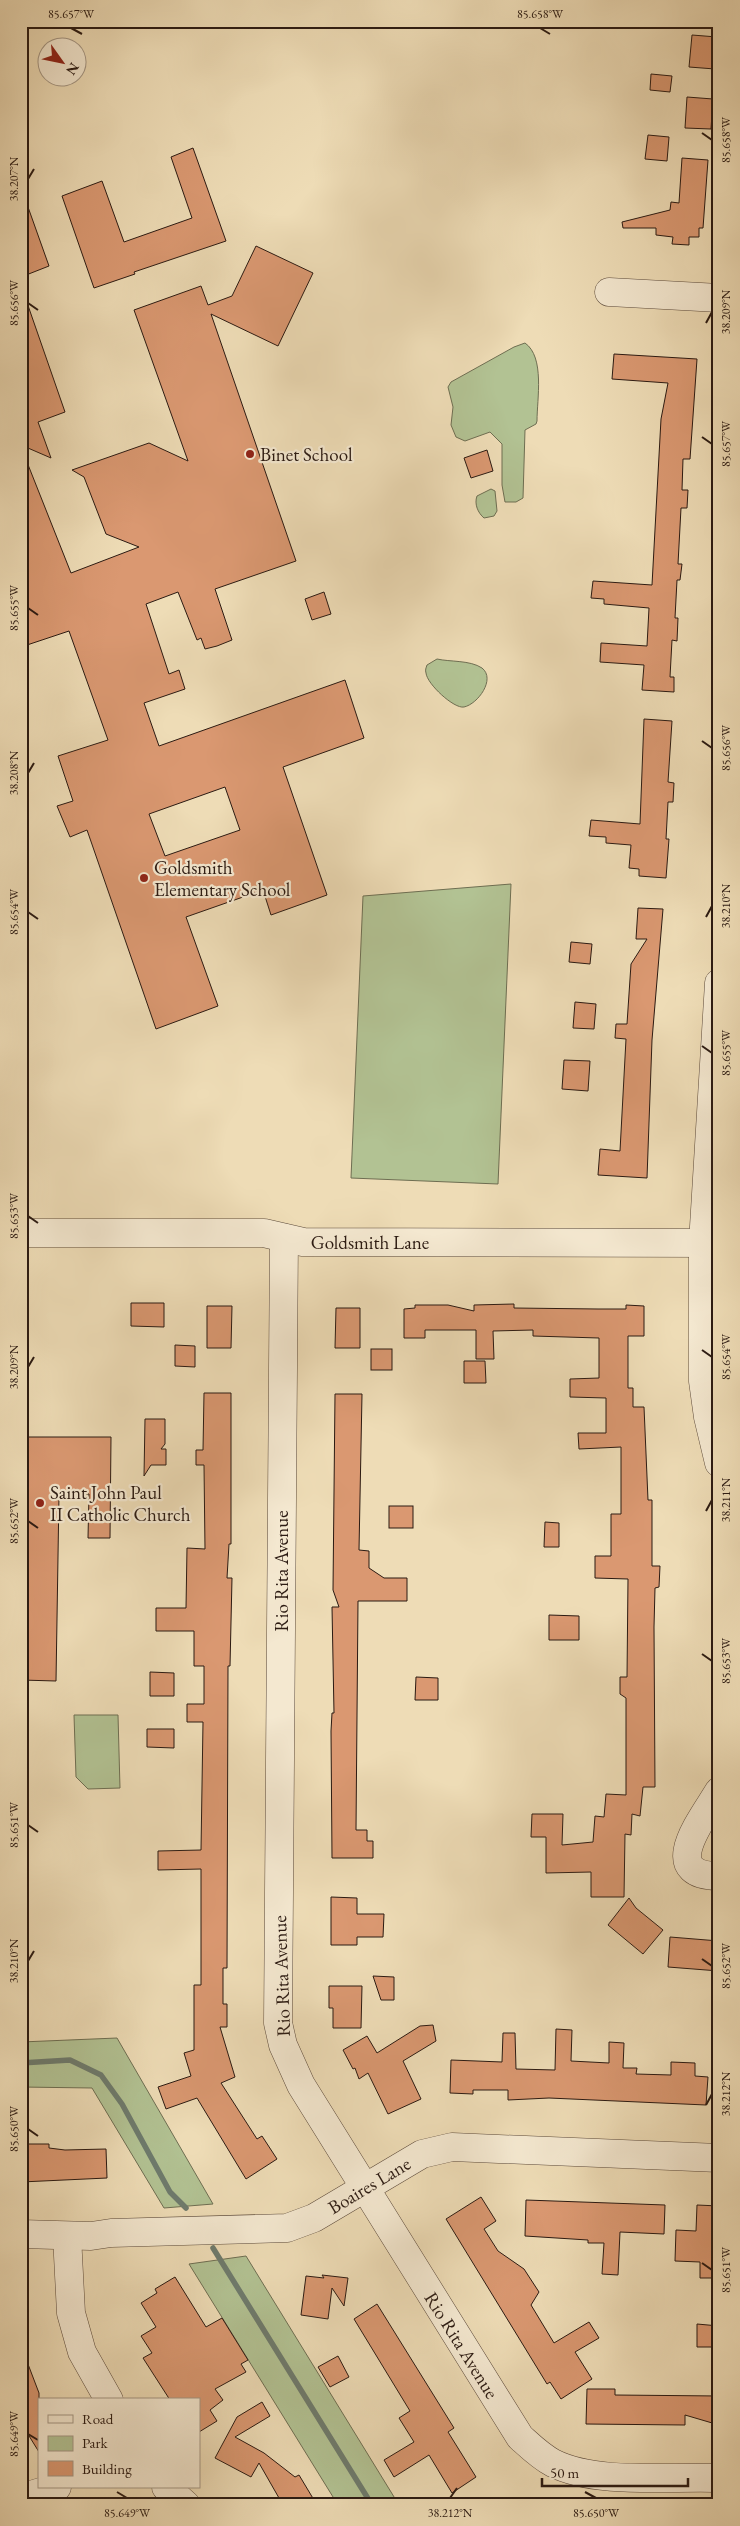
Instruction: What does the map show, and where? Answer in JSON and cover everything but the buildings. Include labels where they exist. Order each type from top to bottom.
[{"type":"street","points":[[609,292],[719,298]]},
{"type":"street","points":[[719,983],[711,1243],[703,1381],[708,1417],[719,1463]]},
{"type":"street","name":"Goldsmith Lane","points":[[21,1233],[264,1233],[303,1242],[711,1243]]},
{"type":"street","name":"Rio Rita Avenue","points":[[284,1238],[278,2023],[283,2045],[297,2079],[520,2437],[539,2454],[570,2470],[588,2474],[719,2478]]},
{"type":"street","points":[[719,1791],[690,1839],[686,1852],[688,1866],[696,1873],[719,1876]]},
{"type":"street","name":"Boaires Lane","points":[[21,2234],[67,2236],[287,2228],[314,2218],[422,2154],[452,2147],[719,2158]]},
{"type":"street","points":[[67,2236],[71,2313],[82,2352],[108,2398]]},
{"type":"street","points":[[21,2498],[54,2488]]},
{"type":"street","points":[[167,2488],[186,2505]]},
{"type":"green space","points":[[525,343],[531,349],[538,368],[537,421],[536,424],[525,430],[523,498],[516,502],[505,502],[502,485],[502,444],[490,432],[465,441],[456,437],[451,425],[453,407],[448,387],[451,382],[514,347]]},
{"type":"green space","points":[[491,489],[495,491],[497,511],[494,516],[484,518],[477,508],[476,499],[477,496]]},
{"type":"green space","points":[[437,659],[466,662],[482,668],[487,678],[480,696],[464,707],[460,707],[448,700],[428,678],[427,665]]},
{"type":"green space","points":[[511,884],[498,1184],[351,1178],[363,896]]},
{"type":"green space","points":[[74,1715],[118,1715],[120,1788],[88,1789],[76,1777]]},
{"type":"green space","points":[[117,2038],[213,2204],[164,2208],[92,2088],[21,2087],[21,2042]]},
{"type":"green space","points":[[246,2256],[399,2505],[338,2505],[189,2264]]},
{"type":"waterway","points":[[21,2063],[70,2060],[101,2075],[122,2104],[170,2192],[186,2208]]},
{"type":"waterway","points":[[213,2248],[372,2505]]},
{"type":"place","name":"Binet School","points":[[250,454]]},
{"type":"place","name":"Goldsmith Elementary School","points":[[144,878]]},
{"type":"place","name":"Saint John Paul II Catholic Church","points":[[40,1503]]}]
